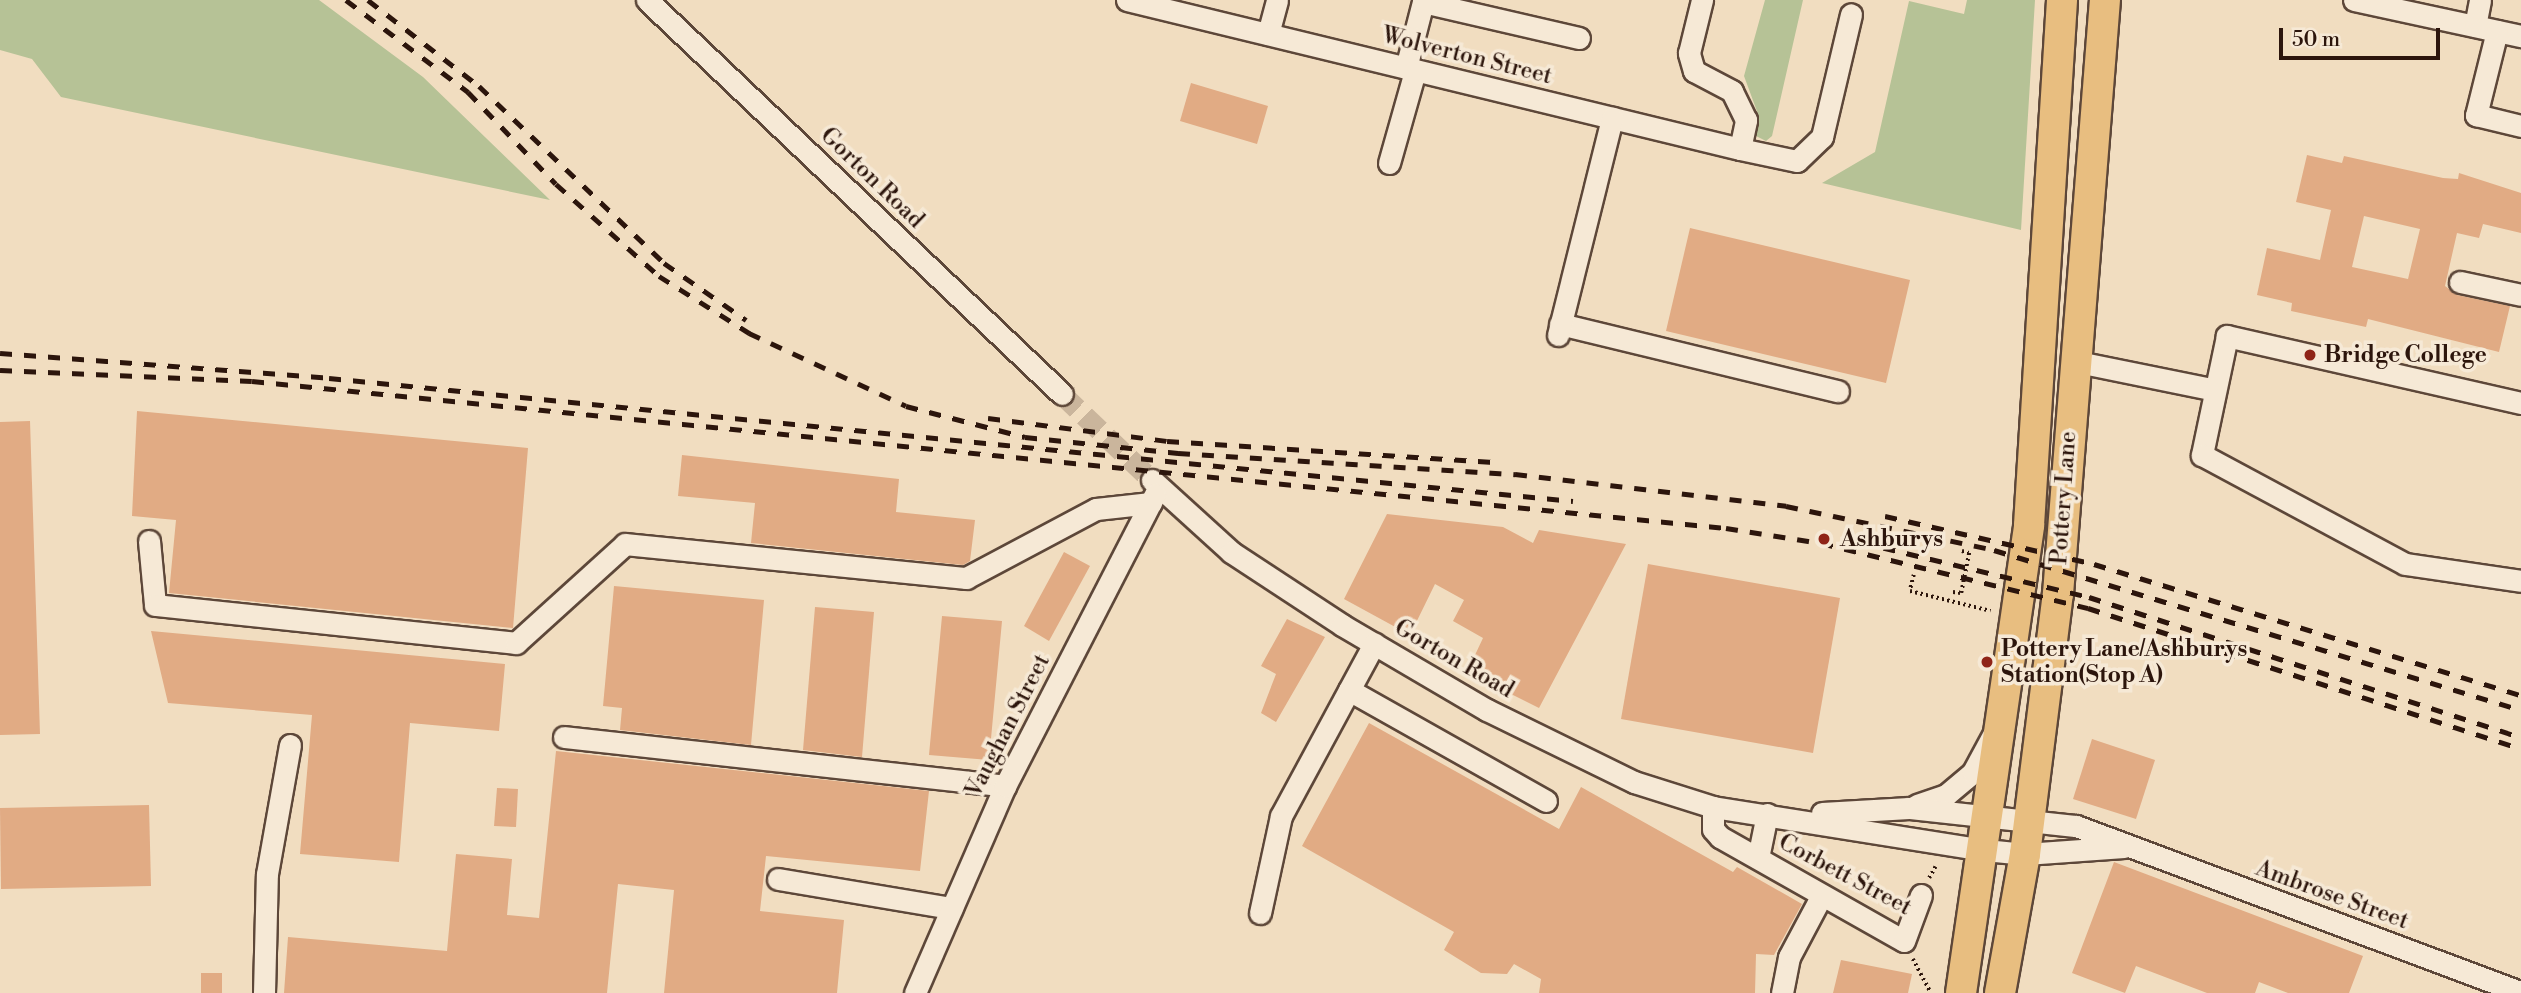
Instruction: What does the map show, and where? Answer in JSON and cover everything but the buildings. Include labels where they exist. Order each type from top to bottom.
[{"type":"highway","name":"Pottery Lane","points":[[1961,993],[1985,850],[2029,525],[2062,0]]},
{"type":"highway","points":[[2043,317],[2080,0]]},
{"type":"highway","name":"Pottery Lane","points":[[2000,993],[2025,854],[2058,594],[2073,361],[2105,0]]},
{"type":"street","name":"Wolverton Street","points":[[1127,0],[1797,161],[1822,137],[1851,14]]},
{"type":"street","points":[[1268,34],[1277,0]]},
{"type":"street","points":[[1702,0],[1689,52],[1694,71],[1732,91],[1746,120],[1740,149]]},
{"type":"street","points":[[2354,0],[2434,8],[2475,26],[2521,36]]},
{"type":"street","points":[[2475,26],[2480,0]]},
{"type":"street","name":"Gorton Road","points":[[649,1],[1062,394]]},
{"type":"street","points":[[1389,163],[1411,69],[1423,2],[1580,38]]},
{"type":"street","points":[[2497,31],[2476,115],[2521,126]]},
{"type":"street","points":[[1612,118],[1559,329],[1838,391]]},
{"type":"street","points":[[2460,282],[2521,296]]},
{"type":"street","points":[[2521,403],[2227,336],[2202,455],[2405,564],[2521,581]]},
{"type":"street","points":[[2073,361],[2215,390]]},
{"type":"street","points":[[149,541],[155,605],[516,643],[625,544],[966,578],[1096,509],[1154,490]]},
{"type":"street","name":"Gorton Road","points":[[1154,490],[1231,552],[1374,644],[1487,709],[1634,782],[1713,807],[2025,854]]},
{"type":"street","name":"Vaughan Street","points":[[920,990],[951,908],[1005,786],[1154,490]]},
{"type":"street","points":[[1260,913],[1281,816],[1374,644]]},
{"type":"street","points":[[1349,690],[1546,801]]},
{"type":"street","points":[[1909,807],[1946,795],[1973,772],[2004,717]]},
{"type":"street","points":[[564,737],[1005,786]]},
{"type":"street","points":[[264,993],[267,874],[290,745]]},
{"type":"street","name":"Corbett Street","points":[[1713,807],[1713,829],[1720,837],[1904,941],[1921,895]]},
{"type":"street","name":"Gorton Road","points":[[1767,814],[1909,807],[2029,817]]},
{"type":"street","name":"Corbett Street","points":[[1758,858],[1767,814]]},
{"type":"street","name":"Ambrose Street","points":[[2029,817],[2077,826],[2124,847],[2521,992]]},
{"type":"street","name":"Ambrose Street","points":[[2025,854],[2124,847]]},
{"type":"street","points":[[778,879],[951,908]]},
{"type":"street","points":[[1782,993],[1789,957],[1822,895]]},
{"type":"path","points":[[1953,592],[1961,593],[1969,553],[1962,551]]},
{"type":"path","points":[[1914,575],[1910,591],[1990,611]]},
{"type":"path","points":[[1904,941],[1931,993]]},
{"type":"green space","points":[[0,0],[319,0],[423,77],[550,200],[61,97],[32,59],[0,50]]},
{"type":"green space","points":[[1765,0],[1803,0],[1772,136],[1766,141],[1756,136],[1758,114],[1744,76]]},
{"type":"green space","points":[[1967,0],[2035,0],[2021,230],[1822,183],[1875,152],[1909,1],[1964,14]]},
{"type":"tunnel","points":[[1062,394],[1152,480]]},
{"type":"railway","points":[[346,0],[468,92],[556,184],[659,276],[749,333],[906,406],[1025,437],[1178,453],[1515,474],[1786,506],[1994,550],[2521,710]]},
{"type":"railway","points":[[368,0],[479,86],[664,263],[746,320]]},
{"type":"railway","points":[[0,353],[329,378],[1573,501]]},
{"type":"railway","points":[[0,370],[252,381],[1726,528],[1821,543],[2088,608],[2521,749]]},
{"type":"railway","points":[[988,418],[1167,441],[1493,462]]},
{"type":"railway","points":[[1885,516],[2094,564],[2521,695]]},
{"type":"railway","points":[[1860,542],[2089,597],[2521,737]]},
{"type":"place","name":"Bridge College","points":[[2310,355]]},
{"type":"place","name":"Ashburys","points":[[1824,539]]},
{"type":"place","name":"Pottery Lane/Ashburys Station(Stop A)","points":[[1987,662]]}]
